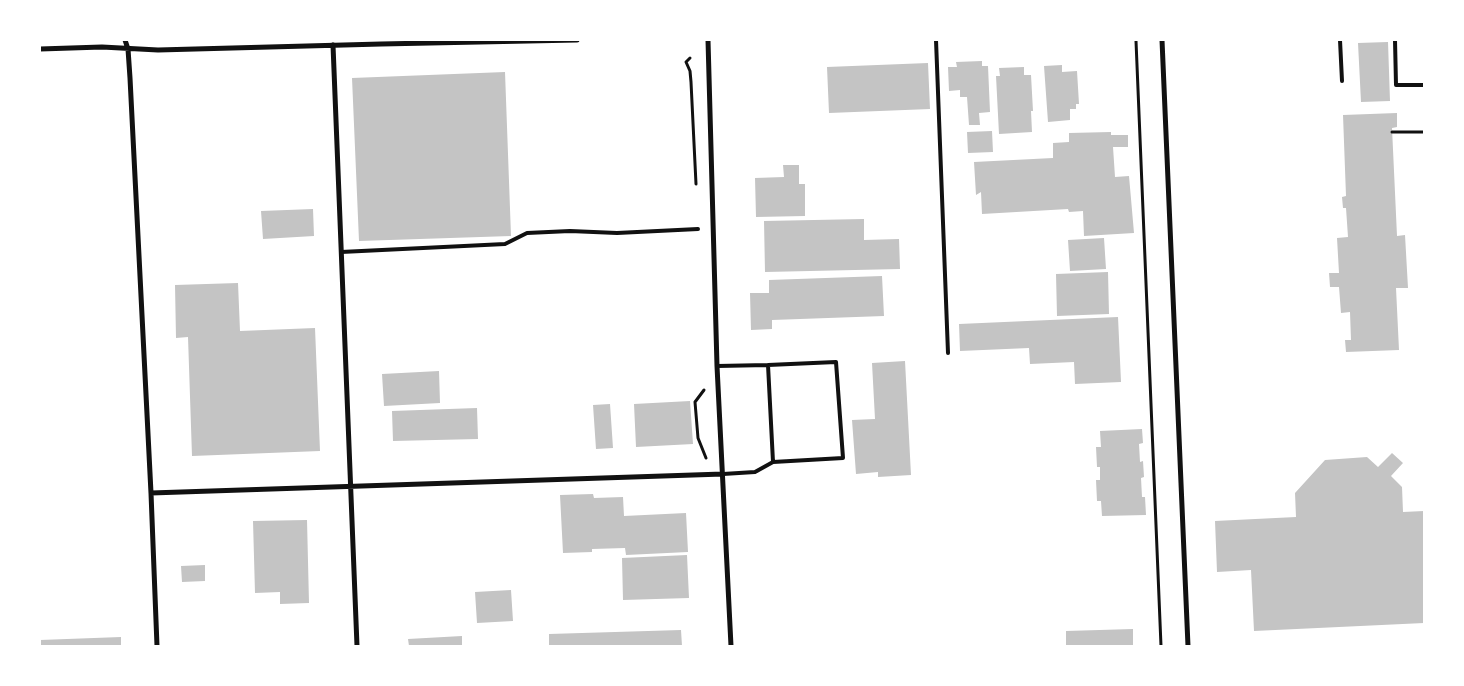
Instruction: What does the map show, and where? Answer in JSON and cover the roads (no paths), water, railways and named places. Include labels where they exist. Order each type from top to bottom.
[{"type":"street","points":[[126,40],[128,49],[151,493],[157,646]]},
{"type":"street","points":[[40,49],[102,47],[158,50],[577,40]]},
{"type":"street","points":[[708,40],[717,366],[731,646]]},
{"type":"street","points":[[1162,40],[1188,646]]},
{"type":"street","points":[[333,46],[357,646]]},
{"type":"street","points":[[151,493],[723,474]]},
{"type":"lane","points":[[936,40],[948,353]]},
{"type":"lane","points":[[1340,40],[1342,81]]},
{"type":"lane","points":[[1395,40],[1396,85],[1424,85]]},
{"type":"lane","points":[[341,252],[505,244],[528,233],[570,231],[617,233],[698,229]]},
{"type":"lane","points":[[717,366],[836,362],[842,458],[773,462],[755,472],[723,474]]},
{"type":"lane","points":[[768,365],[773,462]]}]
